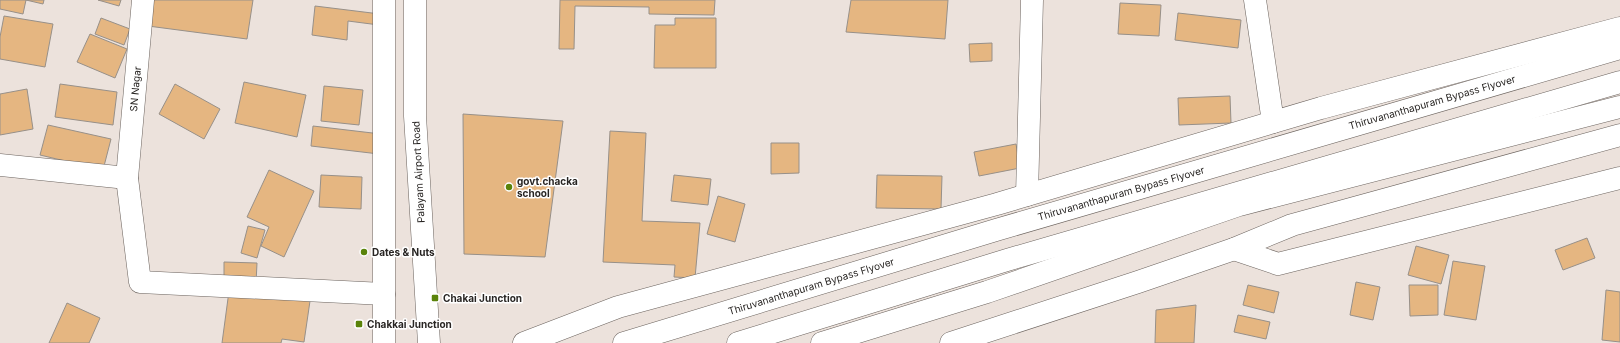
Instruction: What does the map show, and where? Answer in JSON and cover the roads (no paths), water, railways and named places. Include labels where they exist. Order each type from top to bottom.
[{"type":"main road","name":"SN Nagar","points":[[143,0],[128,178],[140,282],[384,294]]},
{"type":"main road","points":[[384,0],[384,343]]},
{"type":"main road","name":"Palayam Airport Road","points":[[415,0],[415,116],[429,343]]},
{"type":"main road","points":[[1027,195],[1032,0]]},
{"type":"main road","points":[[1255,0],[1273,122]]},
{"type":"main road","points":[[524,343],[618,307],[1027,195],[1273,122],[1620,28]]},
{"type":"main road","name":"Thiruvananthapuram Bypass Flyover","points":[[624,343],[1004,227],[1620,48]]},
{"type":"main road","points":[[738,343],[1007,260],[1620,82]]},
{"type":"main road","points":[[822,343],[987,292],[1239,206],[1620,107]]},
{"type":"main road","points":[[951,343],[1130,285],[1234,249],[1292,225],[1620,136]]},
{"type":"main road","points":[[0,165],[128,178]]},
{"type":"main road","points":[[1234,249],[1278,264],[1620,178]]},
{"type":"place","name":"govt.chacka school","points":[[509,187]]},
{"type":"place","name":"Dates & Nuts","points":[[364,252]]},
{"type":"place","name":"Chakai Junction","points":[[435,298]]},
{"type":"place","name":"Chakkai Junction","points":[[359,324]]}]
